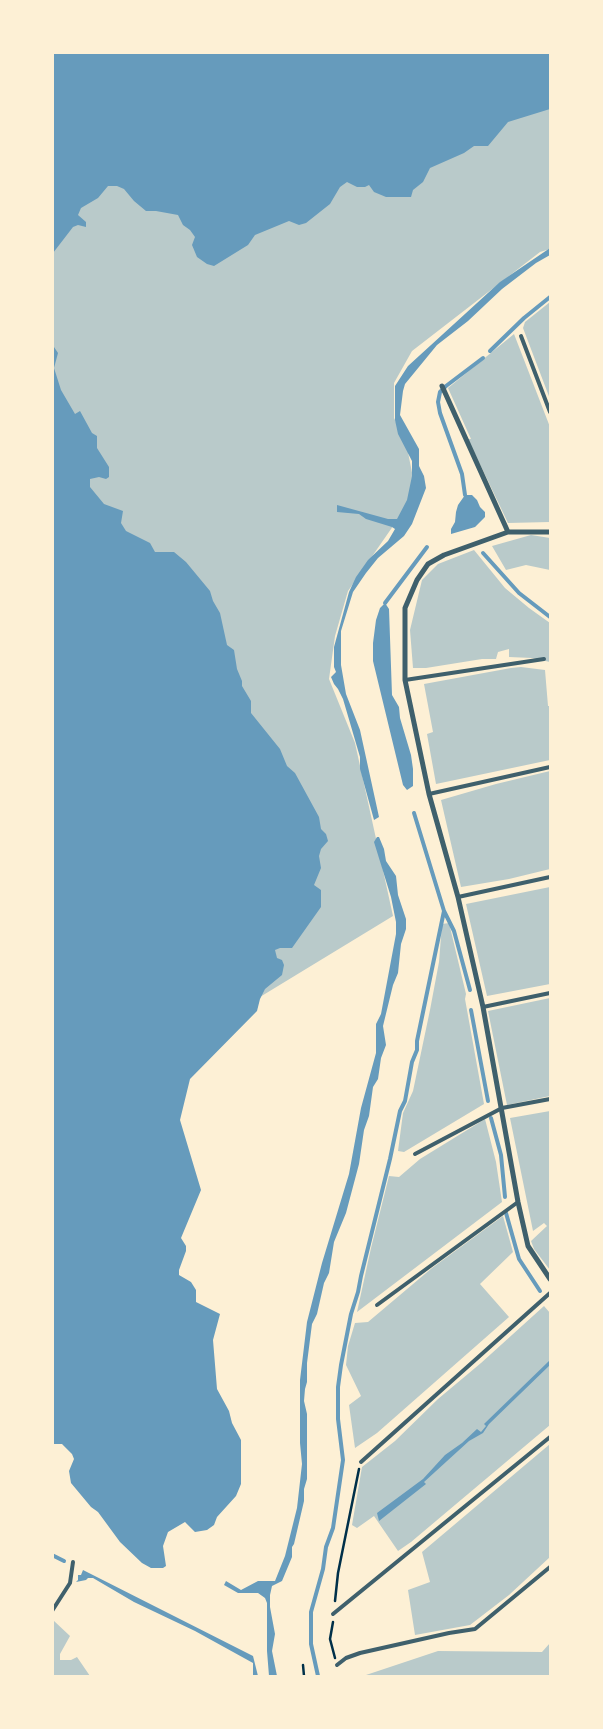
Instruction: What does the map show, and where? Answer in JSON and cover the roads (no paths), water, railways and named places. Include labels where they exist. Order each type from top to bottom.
[{"type":"street","points":[[442,386],[508,532]]},
{"type":"street","points":[[550,532],[508,532],[444,554],[428,564],[417,580],[405,608],[405,680],[429,794],[458,897],[483,1007],[518,1202],[528,1246],[550,1279]]},
{"type":"lane","points":[[521,336],[550,412]]},
{"type":"lane","points":[[405,680],[544,659]]},
{"type":"lane","points":[[429,794],[550,767]]},
{"type":"lane","points":[[458,897],[550,877]]},
{"type":"lane","points":[[483,1007],[550,993]]},
{"type":"lane","points":[[415,1154],[502,1108],[550,1099]]},
{"type":"lane","points":[[377,1306],[518,1202]]},
{"type":"lane","points":[[361,1462],[550,1293]]},
{"type":"lane","points":[[334,1614],[550,1437]]},
{"type":"lane","points":[[52,1611],[70,1583],[73,1562]]},
{"type":"lane","points":[[337,1665],[346,1658],[360,1653],[475,1629],[550,1567]]},
{"type":"water","points":[[53,52],[550,53],[550,109],[508,122],[488,146],[474,146],[464,153],[430,168],[423,182],[413,190],[411,197],[386,197],[374,192],[369,185],[357,187],[347,182],[340,187],[330,204],[306,223],[299,225],[289,221],[255,235],[248,245],[214,266],[207,264],[197,257],[192,245],[195,237],[183,225],[178,215],[146,211],[124,189],[117,186],[108,186],[98,198],[81,208],[78,215],[86,222],[86,227],[78,225],[73,227],[53,253]]},
{"type":"water","points":[[550,248],[550,255],[536,263],[502,289],[468,321],[437,345],[405,384],[400,415],[419,449],[419,466],[424,476],[426,488],[412,524],[404,536],[378,558],[353,592],[341,631],[341,665],[346,694],[360,730],[379,817],[374,820],[360,769],[360,757],[343,699],[331,677],[336,672],[334,667],[334,647],[349,592],[356,577],[368,560],[388,541],[395,529],[366,519],[359,514],[337,512],[337,505],[388,519],[397,519],[407,500],[412,476],[412,461],[398,434],[395,420],[395,386],[408,366],[500,282]]},
{"type":"water","points":[[52,344],[58,353],[54,368],[61,390],[75,414],[80,411],[92,433],[97,436],[97,448],[109,467],[109,477],[106,479],[99,477],[90,479],[90,487],[104,504],[123,511],[121,523],[126,531],[150,543],[155,552],[174,552],[186,562],[210,591],[220,613],[227,645],[234,650],[242,686],[251,701],[251,713],[280,749],[287,766],[295,773],[319,817],[321,829],[326,834],[328,841],[321,849],[319,856],[321,868],[314,885],[321,890],[321,907],[292,948],[275,950],[277,958],[282,960],[284,965],[282,975],[265,989],[257,1011],[190,1079],[180,1120],[201,1190],[181,1238],[186,1246],[186,1251],[179,1275],[191,1282],[196,1290],[196,1302],[220,1314],[213,1340],[217,1389],[241,1440],[241,1484],[236,1496],[217,1517],[214,1525],[207,1530],[195,1532],[185,1522],[168,1532],[163,1546],[166,1566],[163,1568],[151,1568],[142,1563],[120,1542],[98,1512],[91,1507],[71,1483],[69,1471],[74,1459],[72,1454],[62,1444],[53,1444]]},
{"type":"water","points":[[465,495],[472,495],[477,500],[485,512],[485,517],[475,527],[451,534],[458,505]]},
{"type":"water","points":[[385,603],[389,609],[392,695],[399,707],[413,769],[413,786],[407,790],[403,785],[373,661],[376,620],[380,608]]},
{"type":"water","points":[[379,837],[384,849],[386,861],[396,876],[398,895],[406,919],[406,929],[401,944],[398,973],[393,985],[383,1026],[386,1045],[381,1058],[378,1079],[373,1087],[359,1164],[346,1213],[334,1242],[329,1273],[324,1283],[317,1314],[312,1324],[304,1401],[307,1414],[307,1479],[304,1489],[304,1501],[292,1547],[292,1557],[282,1581],[272,1586],[270,1595],[270,1607],[275,1634],[272,1651],[277,1676],[269,1676],[267,1603],[265,1598],[258,1593],[238,1593],[224,1585],[226,1581],[241,1590],[258,1581],[275,1581],[285,1556],[297,1508],[302,1464],[300,1380],[307,1322],[322,1263],[349,1174],[361,1108],[376,1053],[376,1024],[381,1014],[396,934],[396,922],[391,897],[374,842]]},
{"type":"water","points":[[550,1360],[550,1365],[489,1424],[483,1433],[469,1441],[424,1482],[426,1484],[379,1521],[377,1513],[423,1479],[445,1455],[477,1429],[481,1432],[486,1426],[484,1424]]},
{"type":"water","points":[[83,1570],[253,1656],[258,1676],[253,1676],[253,1663],[195,1631],[134,1602],[93,1578],[76,1582],[78,1575],[81,1575]]},
{"type":"waterway","points":[[490,351],[524,318],[550,297]]},
{"type":"waterway","points":[[465,495],[462,474],[440,413],[438,402],[440,392],[446,386],[483,358]]},
{"type":"waterway","points":[[385,603],[427,547]]},
{"type":"waterway","points":[[483,553],[519,593],[550,617]]},
{"type":"waterway","points":[[318,1676],[311,1644],[311,1612],[323,1569],[326,1547],[333,1528],[343,1460],[338,1419],[338,1387],[341,1365],[351,1314],[358,1292],[400,1111],[405,1101],[412,1062],[417,1050],[417,1041],[444,911],[414,813]]},
{"type":"waterway","points":[[444,911],[454,931],[470,990]]},
{"type":"waterway","points":[[471,1010],[488,1101]]},
{"type":"waterway","points":[[491,1118],[501,1155],[505,1197]]},
{"type":"waterway","points":[[506,1213],[519,1259],[540,1291]]},
{"type":"waterway","points":[[52,1555],[64,1561]]}]
